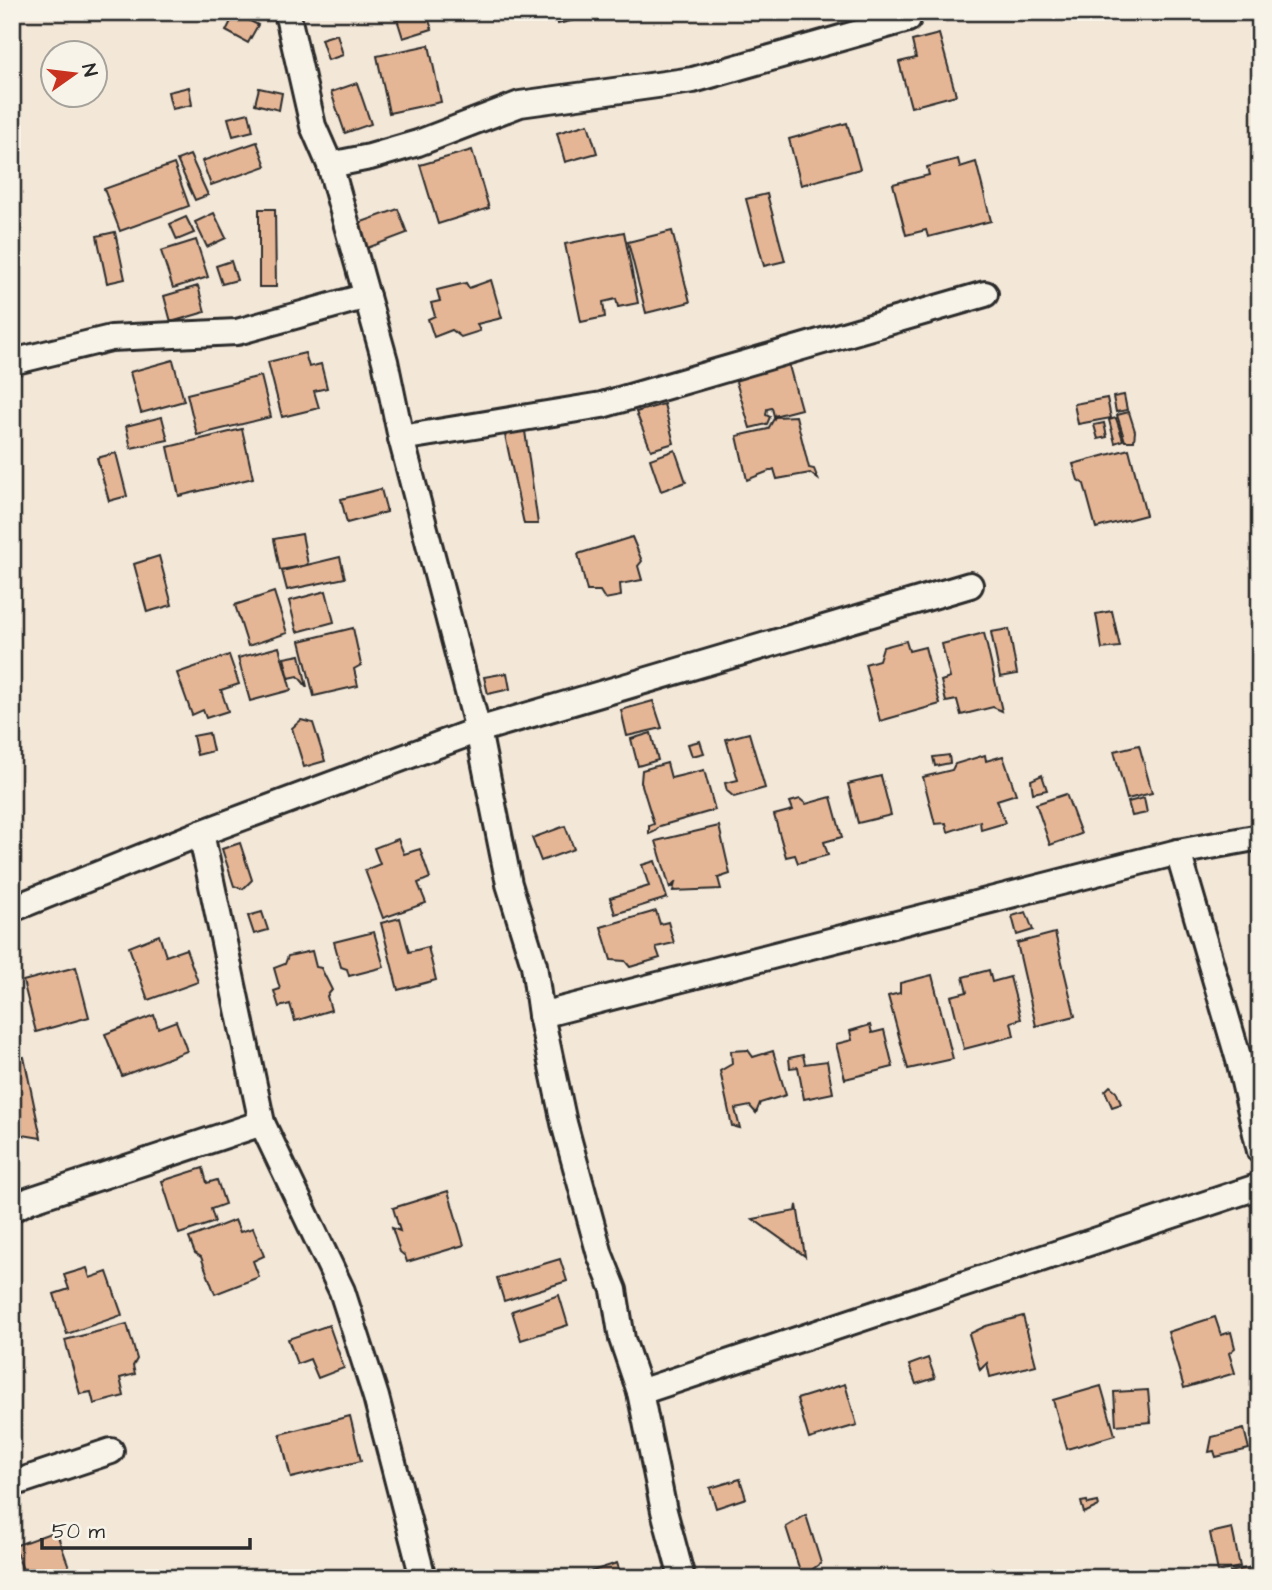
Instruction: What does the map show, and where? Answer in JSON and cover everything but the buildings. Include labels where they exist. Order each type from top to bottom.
[{"type":"street","points":[[287,12],[313,126],[330,165],[385,361],[401,438],[478,730],[509,884],[534,965],[541,1015],[564,1123],[600,1255],[614,1290],[622,1339],[640,1392],[664,1511],[682,1578]]},
{"type":"street","points":[[330,165],[418,143],[520,104],[694,80],[908,19]]},
{"type":"street","points":[[401,438],[602,405],[985,294]]},
{"type":"street","points":[[12,362],[110,338],[237,332],[367,296]]},
{"type":"street","points":[[12,909],[201,833],[478,730],[970,585]]},
{"type":"street","points":[[201,833],[262,1123],[342,1291],[376,1398],[423,1578]]},
{"type":"street","points":[[541,1015],[1178,852],[1260,837]]},
{"type":"street","points":[[1178,852],[1239,1060],[1260,1151]]},
{"type":"street","points":[[12,1209],[30,1200],[262,1123]]},
{"type":"street","points":[[640,1392],[1260,1186]]},
{"type":"street","points":[[12,1484],[111,1451]]}]
